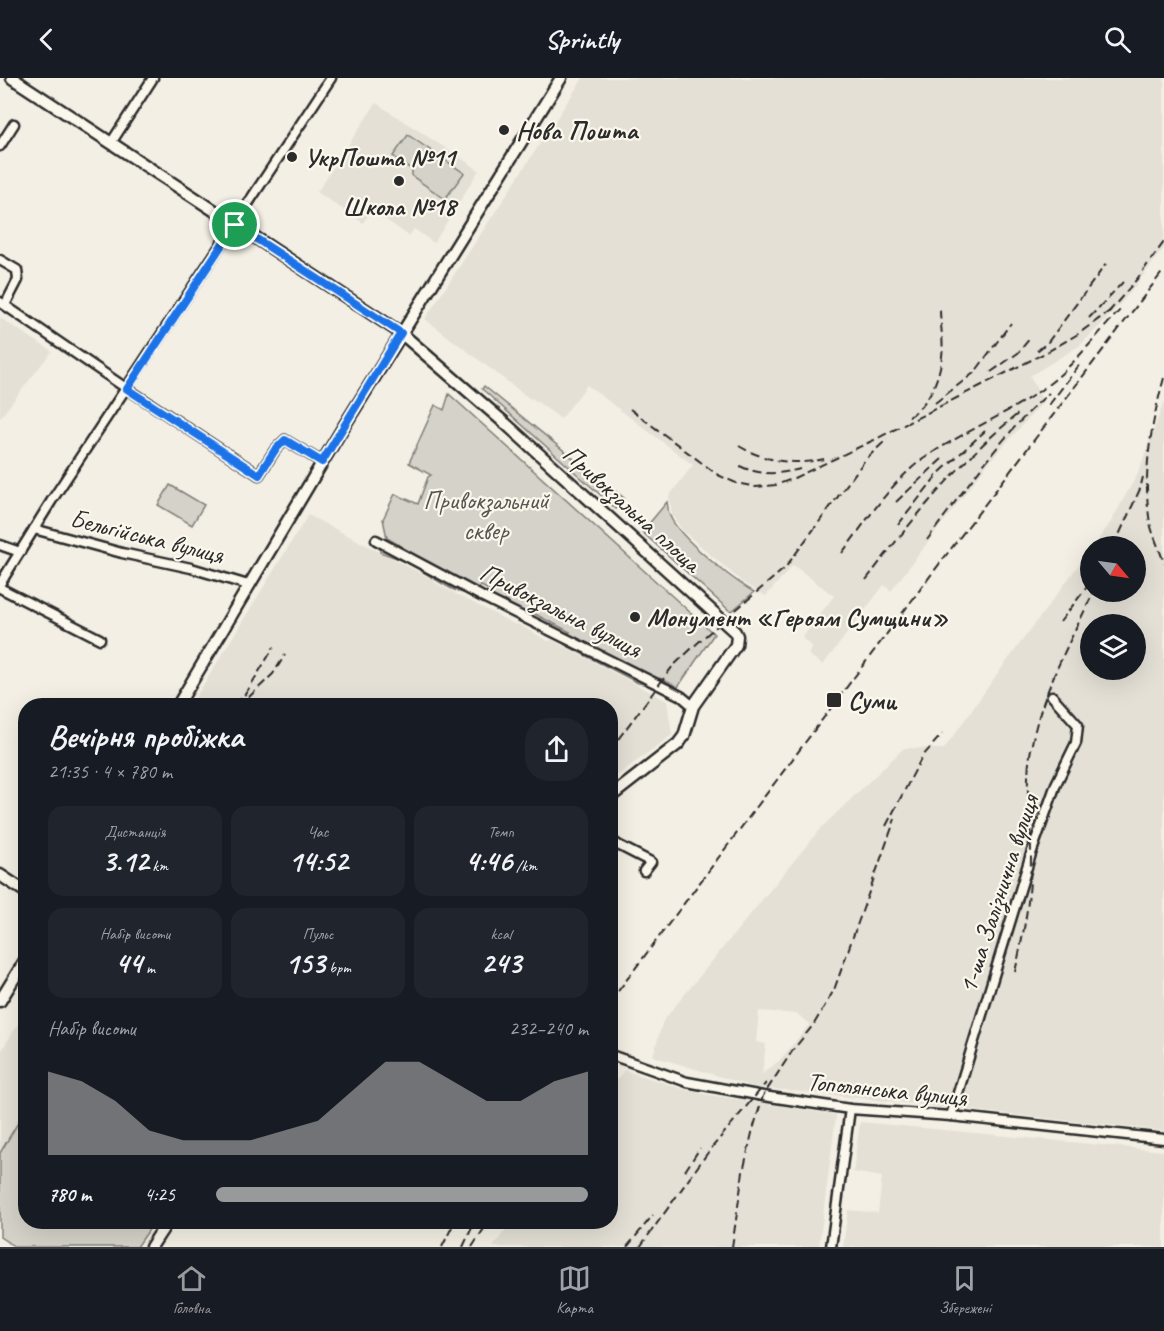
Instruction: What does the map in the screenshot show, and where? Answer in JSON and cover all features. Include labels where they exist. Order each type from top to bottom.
[{"type":"main road","name":"Привокзальна площа","points":[[12,78],[401,333],[506,424],[735,632],[736,645],[693,706],[684,736],[678,744],[618,792]]},
{"type":"main road","points":[[182,698],[322,462],[561,78]]},
{"type":"main road","points":[[0,875],[18,887]]},
{"type":"main road","points":[[0,1001],[18,972]]},
{"type":"main road","points":[[151,1247],[163,1229]]},
{"type":"street","points":[[111,143],[153,78]]},
{"type":"street","points":[[100,639],[0,586],[34,529],[331,78]]},
{"type":"street","points":[[0,146],[14,124]]},
{"type":"street","points":[[0,260],[16,270],[18,280],[2,304],[259,475],[275,450],[285,440],[322,462]]},
{"type":"street","name":"Бельгійська вулиця","points":[[34,529],[122,553],[191,568],[248,585]]},
{"type":"street","name":"Привокзальна вулиця","points":[[376,540],[481,596],[681,696],[693,706]]},
{"type":"street","points":[[0,545],[20,552]]},
{"type":"street","name":"1-ша Залізнична вулиця","points":[[951,1116],[1031,854],[1056,784],[1076,743],[1078,725],[1052,696]]},
{"type":"street","points":[[618,846],[651,862],[644,871]]},
{"type":"street","name":"Тополянська вулиця","points":[[618,1057],[687,1082],[850,1109],[951,1116],[1164,1139]]},
{"type":"street","points":[[831,1247],[850,1109]]},
{"type":"shaded area","points":[[583,78],[1164,78],[1164,237],[1162,239],[1164,248],[1107,319],[1079,346],[1030,376],[1043,402],[988,463],[891,591],[884,585],[823,665],[808,654],[813,647],[802,638],[834,596],[793,565],[766,596],[742,582],[682,530],[672,515],[669,496],[693,465],[587,385],[561,419],[532,398],[530,399],[425,319]]},
{"type":"shaded area","name":"Школа №18","points":[[376,103],[479,170],[434,243],[414,229],[409,236],[372,210],[363,223],[317,192]]},
{"type":"shaded area","points":[[0,318],[52,351],[0,418]]},
{"type":"shaded area","points":[[1164,402],[1164,1131],[754,1087],[653,1056],[663,1021],[820,829],[904,748],[944,749],[1080,563],[1080,602],[1146,602],[1146,536],[1101,536],[1138,473]],"holes":[[[759,1011],[797,1014],[810,1024],[779,1061],[762,1074],[766,1044],[756,1042]]]},
{"type":"shaded area","points":[[308,515],[516,625],[548,641],[552,640],[667,701],[672,735],[618,775],[618,698],[195,698]]},
{"type":"shaded area","points":[[18,1024],[18,1123],[0,1153],[0,1053]]},
{"type":"shaded area","points":[[624,1070],[704,1094],[836,1115],[819,1247],[493,1247],[506,1229],[618,1229],[618,1079]]},
{"type":"shaded area","points":[[860,1122],[1164,1151],[1164,1247],[843,1247],[848,1210],[878,1213],[882,1177],[853,1172]]},
{"type":"green space","points":[[408,135],[464,173],[445,199],[412,176],[412,170],[393,156]]},
{"type":"green space","points":[[484,386],[579,463],[577,466],[591,477],[594,475],[624,498],[616,509],[482,389]]},
{"type":"green space","name":"Привокзальний сквер","points":[[449,394],[714,634],[678,687],[660,678],[650,685],[638,683],[565,645],[561,639],[562,635],[570,632],[529,611],[526,615],[511,609],[508,602],[492,598],[493,592],[481,586],[472,594],[458,592],[420,570],[418,566],[380,552],[380,544],[399,548],[401,546],[387,538],[383,519],[395,494],[418,504],[428,477],[431,475],[409,463],[435,405],[444,410]]},
{"type":"green space","points":[[170,485],[204,505],[192,525],[158,505]]},
{"type":"green space","points":[[667,502],[668,511],[675,525],[695,547],[754,592],[731,612],[642,532]]},
{"type":"green space","points":[[18,1123],[18,1229],[149,1229],[137,1247],[15,1247],[0,1237],[0,1153]]},
{"type":"railway","points":[[1108,313],[1164,242]]},
{"type":"railway","points":[[1037,351],[1048,342],[1106,264]]},
{"type":"railway","points":[[618,991],[1164,270]]},
{"type":"railway","points":[[1089,318],[1124,281]]},
{"type":"railway","points":[[842,553],[897,482],[919,462],[1018,405],[1049,384],[1077,358],[1122,308]]},
{"type":"railway","points":[[909,417],[922,405],[932,390],[941,365],[940,309]]},
{"type":"railway","points":[[630,409],[718,475],[736,483],[756,487],[776,485],[874,440],[1047,352],[1078,334],[1111,310]]},
{"type":"railway","points":[[935,403],[975,372],[1011,323]]},
{"type":"railway","points":[[991,372],[1018,353],[1031,337]]},
{"type":"railway","points":[[1049,405],[1080,364]]},
{"type":"railway","points":[[1164,378],[1155,413],[1147,468],[1150,523],[1164,563]]},
{"type":"railway","points":[[927,540],[999,445],[1049,393]]},
{"type":"railway","points":[[866,580],[956,471],[1019,413]]},
{"type":"railway","points":[[898,525],[938,474],[985,431]]},
{"type":"railway","points":[[618,739],[673,666],[785,568],[865,460],[887,439]]},
{"type":"railway","points":[[739,446],[769,459],[780,461],[802,462],[824,459]]},
{"type":"railway","points":[[896,502],[944,457]]},
{"type":"railway","points":[[740,466],[770,473],[800,469]]},
{"type":"railway","points":[[1119,536],[1140,489],[1143,477]]},
{"type":"railway","points":[[1060,622],[1080,596]]},
{"type":"railway","points":[[1015,972],[1030,885],[1028,789],[1031,749],[1041,708],[1089,602]]},
{"type":"railway","points":[[241,698],[274,647]]},
{"type":"railway","points":[[249,697],[273,674],[285,655]]},
{"type":"railway","points":[[886,826],[922,757],[942,734]]},
{"type":"railway","points":[[732,1247],[743,1172],[763,1096],[793,1050],[814,1024],[834,990],[895,819]]},
{"type":"railway","points":[[640,1247],[709,1151],[766,1083]]},
{"type":"railway","points":[[685,1171],[700,1148]]},
{"type":"railway","points":[[627,1247],[653,1215]]},
{"type":"railway","points":[[442,1247],[451,1229]]},
{"type":"railway","points":[[463,1247],[471,1229]]},
{"type":"railway","points":[[472,1247],[484,1229]]},
{"type":"place","name":"Нова Пошта","points":[[504,130]]},
{"type":"place","name":"УкрПошта №11","points":[[292,157]]},
{"type":"place","name":"Школа №18","points":[[399,181]]},
{"type":"place","name":"Монумент «Героям Сумщини»","points":[[635,617]]},
{"type":"place","name":"Суми","points":[[834,700]]},
{"type":"route","points":[[235,225],[401,333],[322,462],[285,440],[275,450],[259,475],[127,389],[235,225]]}]
